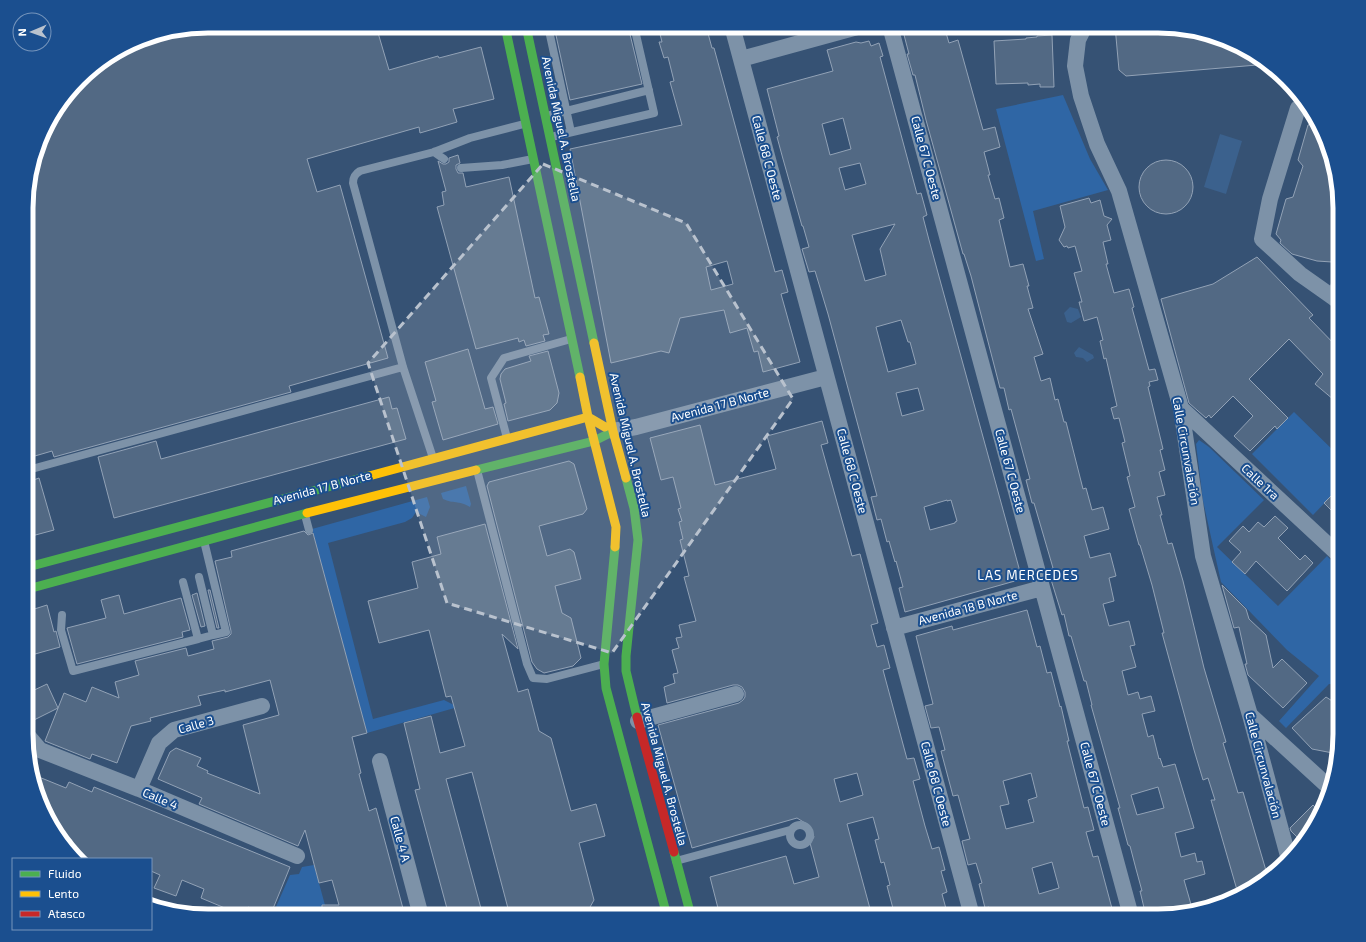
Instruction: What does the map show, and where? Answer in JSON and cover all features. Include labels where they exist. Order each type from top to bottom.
[{"type":"main road","name":"Avenida Miguel A. Brostella","points":[[507,33],[536,120],[550,137],[558,222],[572,339],[588,417],[616,527],[604,676],[609,703],[665,909]]},
{"type":"main road","name":"Avenida Miguel A. Brostella","points":[[527,33],[536,120],[534,158],[558,222],[637,524],[638,540],[627,645],[626,671],[676,861],[686,909]]},
{"type":"main road","points":[[588,417],[613,431]]},
{"type":"main road","name":"Avenida 17 B Norte","points":[[33,588],[305,515],[436,468],[507,438],[588,417]]},
{"type":"main road","name":"Avenida 17 B Norte","points":[[33,566],[436,468],[477,469],[594,441],[613,431]]},
{"type":"street","name":"Calle 68 C Oeste","points":[[734,33],[970,909]]},
{"type":"street","points":[[741,59],[836,33]]},
{"type":"street","name":"Calle 67 C Oeste","points":[[892,33],[1129,909]]},
{"type":"street","name":"Calle Circunvalación","points":[[1082,33],[1078,40],[1075,66],[1082,96],[1097,144],[1119,191],[1181,408],[1203,556],[1250,715],[1287,852]]},
{"type":"street","points":[[1298,108],[1270,200],[1262,239],[1300,274],[1333,297]]},
{"type":"street","name":"Avenida 17 B Norte","points":[[613,431],[636,427],[826,377]]},
{"type":"street","name":"Calle 1ra","points":[[1181,408],[1333,549]]},
{"type":"street","name":"Avenida 18 B Norte","points":[[894,628],[1042,588]]},
{"type":"street","points":[[638,721],[736,694]]},
{"type":"street","name":"Calle 3","points":[[139,790],[159,743],[174,730],[262,706]]},
{"type":"street","points":[[1250,715],[1326,784]]},
{"type":"street","name":"Calle 4","points":[[33,742],[40,750],[297,856]]},
{"type":"street","name":"Calle 4 A","points":[[380,762],[419,909]]},
{"type":"street","points":[[1316,775],[1328,774]]},
{"type":"lane","points":[[550,33],[571,132]]},
{"type":"lane","points":[[550,137],[654,113],[636,33]]},
{"type":"lane","points":[[436,468],[403,367],[353,179],[356,173],[434,152],[470,138],[566,110],[649,90]]},
{"type":"lane","points":[[434,152],[444,159]]},
{"type":"lane","points":[[461,168],[502,166],[534,158]]},
{"type":"lane","points":[[507,438],[491,378],[504,358],[572,339]]},
{"type":"lane","points":[[33,469],[403,367]]},
{"type":"lane","points":[[477,469],[526,664],[533,678],[547,679],[604,664]]},
{"type":"lane","points":[[305,515],[309,530]]},
{"type":"lane","points":[[62,615],[61,630],[73,672],[226,632],[204,541]]},
{"type":"lane","points":[[199,577],[213,635]]},
{"type":"lane","points":[[183,582],[198,639]]},
{"type":"lane","points":[[676,861],[790,830]]},
{"type":"highlighted area","points":[[543,164],[686,223],[793,399],[612,653],[447,603],[368,363]]},
{"type":"shaded area","points":[[1063,95],[1090,159],[1108,190],[1033,211],[1044,259],[1036,261],[996,109]]},
{"type":"shaded area","points":[[1220,134],[1242,141],[1226,194],[1204,187]]},
{"type":"shaded area","points":[[1070,307],[1078,309],[1081,317],[1071,323],[1067,322],[1064,313]]},
{"type":"shaded area","points":[[1079,347],[1093,355],[1094,358],[1087,362],[1083,358],[1076,357],[1074,353]]},
{"type":"shaded area","points":[[1294,412],[1333,450],[1333,494],[1313,515],[1252,454]]},
{"type":"shaded area","points":[[1199,440],[1209,447],[1264,500],[1217,547],[1278,606],[1327,556],[1333,562],[1333,684],[1329,684],[1286,728],[1279,721],[1319,676],[1287,650],[1221,582],[1203,501],[1196,444]]},
{"type":"shaded area","points":[[466,486],[471,504],[470,507],[443,499],[441,493]]},
{"type":"shaded area","points":[[427,497],[430,507],[426,517],[416,512],[412,518],[405,522],[328,543],[373,719],[444,700],[458,707],[367,733],[312,529]]},
{"type":"shaded area","points":[[314,865],[326,909],[275,909],[290,875],[299,874],[302,867]]},
{"type":"building","points":[[378,33],[389,70],[438,56],[439,58],[481,47],[494,99],[453,109],[457,122],[420,133],[419,127],[307,159],[317,192],[340,185],[388,358],[289,386],[291,392],[54,457],[52,451],[33,457],[34,185],[46,141],[56,121],[84,84],[121,56],[141,46],[185,34]]},
{"type":"building","points":[[556,33],[630,33],[642,84],[570,100]]},
{"type":"building","points":[[660,33],[708,33],[712,48],[714,48],[775,272],[782,270],[788,292],[781,294],[800,362],[763,372],[758,351],[754,352],[747,328],[730,333],[724,310],[680,318],[669,353],[661,351],[611,363],[570,149],[682,125],[670,82],[674,81],[668,57],[664,58],[659,42],[662,42]],"holes":[[[727,261],[733,284],[711,290],[706,267]]]},
{"type":"building","points":[[904,33],[946,33],[949,43],[958,40],[983,130],[995,127],[1000,147],[984,152],[990,175],[988,175],[995,199],[999,198],[1004,218],[999,220],[1010,267],[1023,264],[1029,286],[1027,286],[1033,308],[1028,309],[1043,354],[1034,357],[1041,381],[1050,378],[1055,400],[1058,399],[1064,422],[1066,422],[1083,489],[1086,488],[1092,510],[1103,507],[1109,529],[1084,536],[1090,558],[1110,553],[1116,576],[1109,578],[1114,601],[1103,604],[1109,626],[1129,621],[1135,645],[1130,646],[1136,667],[1122,671],[1128,695],[1138,692],[1140,699],[1151,696],[1155,711],[1142,714],[1148,737],[1153,735],[1159,759],[1160,758],[1163,767],[1175,764],[1194,828],[1175,833],[1181,857],[1195,853],[1197,862],[1202,861],[1205,874],[1184,880],[1191,906],[1169,909],[1144,909],[1140,891],[1142,891],[1118,808],[1120,808],[1091,705],[1086,681],[1084,681],[1071,636],[1069,636],[1064,614],[1062,615],[1048,570],[1053,568],[1026,480],[1030,479],[1011,409],[1009,410],[1004,388],[1000,388],[971,276],[963,254],[915,75],[913,75],[907,54],[909,54]],"holes":[[[1158,787],[1164,808],[1137,815],[1131,795]]]},
{"type":"building","points":[[1116,33],[1169,33],[1192,36],[1225,46],[1245,56],[1258,65],[1126,76],[1119,70]]},
{"type":"building","points":[[1052,35],[1054,87],[1040,87],[1040,84],[1028,85],[1028,83],[996,84],[994,41],[1026,39],[1037,36]]},
{"type":"building","points":[[869,41],[871,46],[879,43],[883,56],[880,57],[917,194],[921,193],[927,215],[923,217],[929,240],[1022,579],[905,612],[899,588],[903,587],[889,541],[887,542],[881,519],[877,520],[871,497],[877,496],[828,314],[815,271],[809,272],[802,249],[809,247],[777,137],[779,136],[767,89],[833,71],[827,50],[856,42],[861,43]],"holes":[[[843,118],[851,149],[830,155],[822,124]],[[860,163],[866,184],[845,190],[839,168]],[[895,224],[880,249],[886,275],[865,281],[852,235]],[[901,320],[908,342],[910,342],[916,364],[888,372],[876,327]],[[918,388],[924,410],[902,416],[896,393]],[[951,500],[957,521],[955,523],[930,530],[924,507]]]},
{"type":"building","points":[[1311,124],[1320,141],[1332,185],[1332,262],[1317,261],[1292,254],[1280,243],[1281,240],[1276,234],[1286,199],[1293,197],[1303,166],[1298,160],[1308,125]]},
{"type":"building","points":[[458,155],[460,163],[456,165],[456,169],[458,173],[463,173],[466,187],[509,177],[535,298],[539,297],[549,334],[543,335],[545,341],[526,346],[524,340],[519,342],[518,338],[476,349],[437,207],[444,205],[442,192],[446,191],[438,161],[446,164],[449,162],[449,158]]},
{"type":"building","points":[[1166,160],[1176,162],[1185,168],[1191,177],[1193,187],[1191,197],[1185,206],[1176,212],[1166,214],[1156,212],[1147,206],[1141,197],[1139,187],[1141,177],[1147,168],[1156,162]]},
{"type":"building","points":[[1089,198],[1091,203],[1100,200],[1104,216],[1112,219],[1107,225],[1111,240],[1103,242],[1108,264],[1106,264],[1114,293],[1129,289],[1134,307],[1132,308],[1149,370],[1155,369],[1158,380],[1149,382],[1150,386],[1148,387],[1163,449],[1160,450],[1165,470],[1159,472],[1165,495],[1157,497],[1162,515],[1160,515],[1168,544],[1172,543],[1183,581],[1204,668],[1226,742],[1223,743],[1238,793],[1243,792],[1266,871],[1237,890],[1211,800],[1215,800],[1208,778],[1203,780],[1194,750],[1162,633],[1164,633],[1152,585],[1129,509],[1135,507],[1127,477],[1130,476],[1122,443],[1125,442],[1119,418],[1114,419],[1111,408],[1117,406],[1106,358],[1104,359],[1100,341],[1103,340],[1097,317],[1084,321],[1079,302],[1082,302],[1074,273],[1082,271],[1075,246],[1068,248],[1067,246],[1064,247],[1059,240],[1065,227],[1060,206]]},
{"type":"building","points":[[1257,257],[1313,315],[1309,318],[1333,343],[1333,399],[1315,384],[1323,374],[1289,339],[1249,379],[1288,418],[1277,429],[1275,426],[1250,451],[1234,436],[1253,416],[1233,396],[1211,418],[1209,415],[1206,418],[1189,403],[1161,299],[1213,284]]},
{"type":"building","points":[[468,349],[485,409],[493,407],[498,424],[443,440],[432,402],[436,401],[425,362]]},
{"type":"building","points":[[548,351],[559,393],[557,403],[550,410],[508,421],[504,404],[506,403],[500,379],[501,374],[505,369],[531,361],[529,356]]},
{"type":"building","points":[[389,397],[392,409],[397,408],[406,439],[114,518],[98,457],[156,441],[161,459]]},
{"type":"building","points":[[822,421],[828,443],[821,445],[852,556],[860,554],[878,623],[871,625],[877,647],[884,645],[890,668],[883,670],[907,759],[914,758],[920,779],[913,781],[925,826],[932,849],[939,847],[945,870],[941,871],[947,892],[942,894],[946,909],[893,909],[887,886],[890,885],[884,862],[881,863],[875,840],[879,839],[873,817],[847,824],[870,909],[718,909],[710,877],[786,856],[794,884],[819,877],[810,843],[814,837],[810,826],[797,818],[692,848],[658,725],[739,703],[745,697],[745,692],[742,687],[733,685],[667,703],[664,687],[675,683],[673,674],[678,673],[672,650],[679,648],[676,638],[682,637],[679,625],[696,621],[684,577],[689,576],[680,540],[683,539],[679,522],[682,521],[678,509],[681,508],[673,477],[661,480],[650,438],[700,425],[715,485],[776,469],[767,436]],"holes":[[[857,773],[863,795],[840,802],[834,779]]]},
{"type":"building","points":[[569,461],[574,464],[587,509],[583,514],[539,526],[547,556],[570,549],[574,552],[581,579],[555,586],[562,613],[571,618],[581,658],[573,666],[544,673],[537,669],[532,662],[487,486],[489,482]]},
{"type":"building","points":[[39,478],[54,530],[33,536],[33,480]]},
{"type":"building","points":[[1333,494],[1333,512],[1324,503]]},
{"type":"building","points":[[1275,516],[1288,528],[1278,538],[1300,560],[1305,555],[1313,563],[1287,591],[1256,561],[1245,574],[1232,562],[1241,552],[1229,541],[1243,526],[1249,532],[1258,522],[1264,527]]},
{"type":"building","points":[[485,524],[518,649],[502,634],[518,692],[528,689],[539,731],[551,738],[571,811],[596,804],[605,836],[579,843],[594,900],[589,909],[508,909],[472,772],[446,779],[481,909],[447,909],[415,790],[420,789],[404,723],[431,716],[440,753],[465,746],[451,696],[446,697],[429,630],[379,643],[368,601],[418,588],[412,562],[441,554],[437,537]]},
{"type":"building","points":[[304,531],[308,535],[313,533],[367,733],[352,737],[361,773],[359,774],[369,811],[376,808],[403,909],[322,909],[322,905],[339,905],[332,880],[319,883],[305,830],[298,846],[199,804],[202,798],[158,779],[170,752],[176,748],[201,758],[197,766],[208,771],[207,773],[260,794],[243,725],[279,715],[270,680],[225,692],[225,690],[198,696],[201,705],[150,718],[151,721],[131,726],[117,763],[92,754],[90,759],[45,741],[64,693],[86,702],[92,687],[119,698],[115,682],[139,675],[135,661],[186,648],[188,656],[214,649],[212,641],[228,637],[231,634],[215,561],[232,557],[231,551]]},
{"type":"building","points":[[1222,585],[1246,609],[1249,619],[1266,635],[1273,668],[1282,659],[1307,683],[1283,708],[1248,675],[1239,627],[1234,628]]},
{"type":"building","points":[[208,590],[210,590],[219,628],[217,628]]},
{"type":"building","points":[[197,593],[205,626],[201,627],[192,595]]},
{"type":"building","points":[[119,595],[124,614],[181,598],[190,630],[182,632],[183,637],[77,664],[67,628],[106,618],[101,600]]},
{"type":"building","points":[[47,605],[54,632],[56,631],[60,647],[33,655],[33,609]]},
{"type":"building","points":[[1027,610],[1037,647],[1040,646],[1047,673],[1051,672],[1060,707],[1061,706],[1069,741],[1067,741],[1084,808],[1088,807],[1094,830],[1086,832],[1093,857],[1098,856],[1112,909],[985,908],[979,884],[982,883],[976,863],[968,865],[962,841],[970,839],[958,795],[953,796],[941,751],[945,750],[939,727],[931,728],[925,706],[933,704],[916,636],[952,626],[953,630]],"holes":[[[1031,773],[1037,797],[1028,800],[1034,822],[1006,829],[1000,806],[1009,804],[1003,781]],[[1052,862],[1059,888],[1039,894],[1032,868]]]},
{"type":"building","points":[[47,684],[58,708],[34,720],[33,691]]},
{"type":"building","points":[[1326,697],[1333,702],[1332,753],[1312,749],[1292,728]]},
{"type":"building","points":[[38,777],[66,788],[69,782],[92,792],[94,787],[290,867],[273,909],[253,909],[248,907],[247,909],[227,909],[201,898],[204,889],[182,880],[176,896],[154,888],[160,875],[152,871],[152,858],[84,858],[71,842],[72,840],[68,838],[56,821],[46,801]]},
{"type":"building","points":[[1313,805],[1316,808],[1298,838],[1290,828]]},
{"type":"traffic: fast","points":[[506,33],[580,377]]},
{"type":"traffic: fast","points":[[528,33],[594,343]]},
{"type":"traffic: fast","points":[[476,470],[594,441],[610,433]]},
{"type":"traffic: fast","points":[[33,566],[369,476]]},
{"type":"traffic: fast","points":[[626,478],[634,508],[638,540],[626,656],[626,671],[637,717]]},
{"type":"traffic: fast","points":[[33,588],[307,513]]},
{"type":"traffic: fast","points":[[615,547],[604,664],[606,688],[665,909]]},
{"type":"traffic: fast","points":[[674,852],[689,909]]},
{"type":"traffic: slow","points":[[594,343],[613,431],[626,478]]},
{"type":"traffic: slow","points":[[580,377],[588,417],[616,527],[615,547]]},
{"type":"traffic: slow","points":[[369,476],[588,417],[605,427]]},
{"type":"traffic: slow","points":[[307,513],[476,470]]},
{"type":"traffic: jam","points":[[637,717],[674,852]]},
{"type":"district","name":"LAS MERCEDES","points":[[1028,575]]}]
